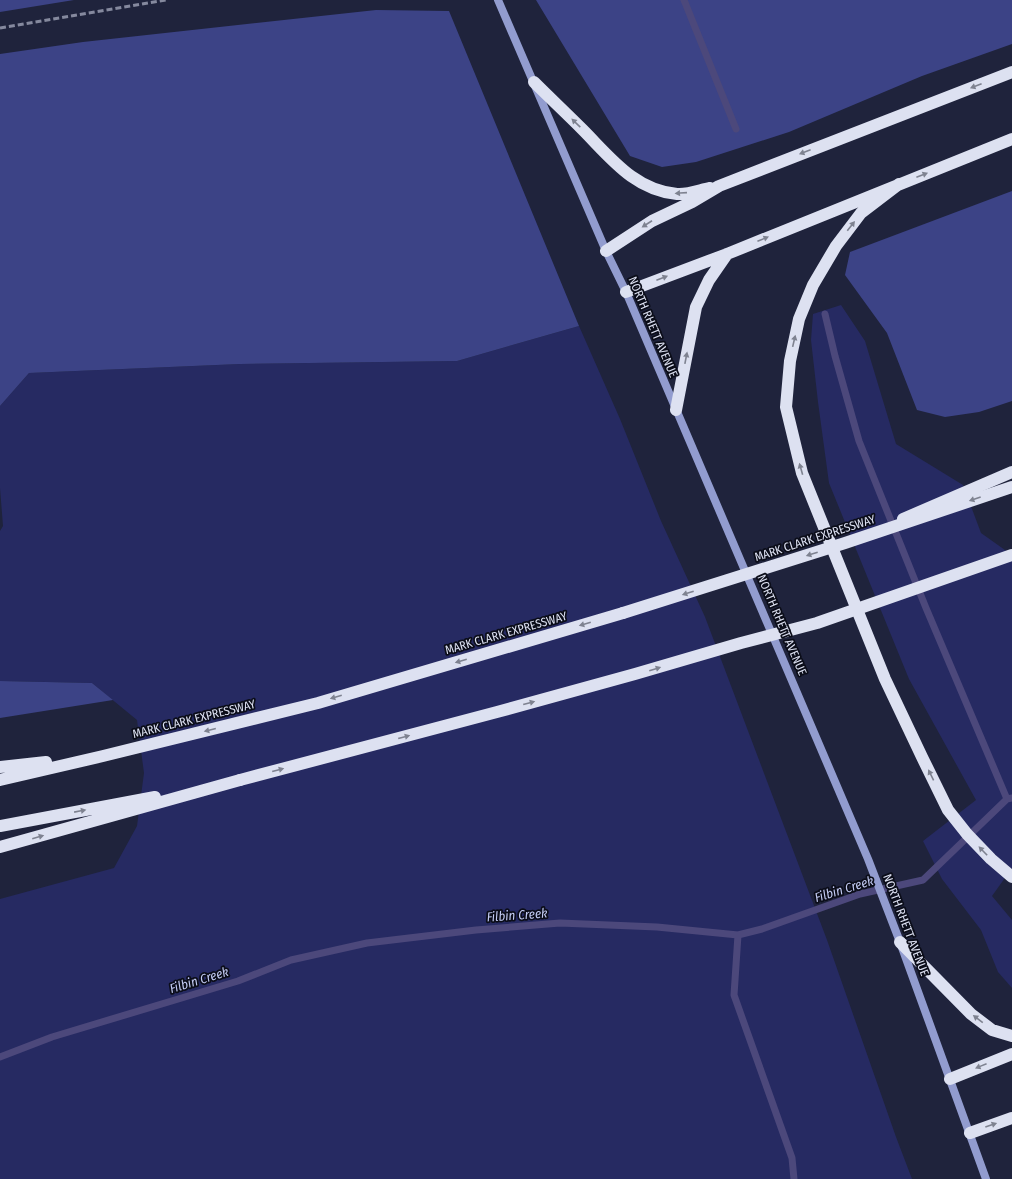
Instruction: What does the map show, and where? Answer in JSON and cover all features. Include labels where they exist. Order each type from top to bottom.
[{"type":"highway","points":[[606,251],[652,221],[692,202],[719,186],[1012,72]]},
{"type":"highway","points":[[534,82],[610,159],[636,181],[656,190],[678,194],[719,186]]},
{"type":"highway","points":[[626,292],[727,254],[1012,139]]},
{"type":"highway","points":[[899,184],[861,213],[836,246],[813,285],[799,320],[796,333],[790,361],[786,407],[802,473],[885,680],[948,810],[967,834],[991,859],[1012,877]]},
{"type":"highway","points":[[676,410],[696,306],[710,280],[727,254]]},
{"type":"highway","points":[[845,544],[1012,472]]},
{"type":"highway","name":"MARK CLARK EXPRESSWAY","points":[[0,780],[318,703],[653,604],[845,544],[1012,487]]},
{"type":"highway","points":[[0,847],[240,780],[528,704],[817,622],[1012,555]]},
{"type":"highway","points":[[0,767],[103,756]]},
{"type":"highway","points":[[0,826],[240,780]]},
{"type":"highway","points":[[900,942],[971,1014],[992,1030],[1012,1036]]},
{"type":"highway","points":[[950,1079],[1012,1054]]},
{"type":"highway","points":[[970,1133],[1012,1118]]},
{"type":"main road","name":"NORTH RHETT AVENUE","points":[[498,0],[606,251],[626,292],[868,859],[900,942],[986,1179]]},
{"type":"shaded area","points":[[0,0],[74,0],[0,12]]},
{"type":"shaded area","points":[[536,0],[1012,0],[1012,44],[922,76],[789,132],[696,162],[662,167],[630,156]]},
{"type":"shaded area","points":[[376,10],[449,11],[579,326],[457,361],[240,364],[29,373],[0,406],[0,54],[83,42]]},
{"type":"shaded area","points":[[1012,191],[1012,401],[979,412],[945,417],[917,410],[887,333],[845,275],[850,252]]},
{"type":"shaded area","points":[[841,305],[865,341],[896,444],[963,485],[981,533],[1012,555],[1012,868],[992,896],[1012,920],[1012,988],[998,972],[981,930],[942,879],[923,841],[976,800],[909,679],[829,483],[811,340],[813,314]]},
{"type":"shaded area","points":[[579,326],[620,419],[661,521],[705,617],[827,940],[912,1179],[0,1179],[0,899],[114,868],[137,826],[144,773],[137,720],[92,683],[0,681],[0,531],[3,526],[0,488],[0,406],[29,373],[240,364],[457,361]]},
{"type":"shaded area","points":[[0,681],[92,683],[113,700],[0,718]]},
{"type":"waterway","points":[[684,0],[736,129]]},
{"type":"waterway","points":[[825,314],[835,356],[859,441],[926,608],[1007,799]]},
{"type":"waterway","name":"Filbin Creek","points":[[0,1057],[52,1037],[238,981],[291,960],[367,943],[476,930],[560,923],[657,927],[738,935],[762,929],[860,894],[923,880],[1007,799],[1012,798]]},
{"type":"waterway","points":[[738,935],[734,995],[792,1158],[794,1179]]},
{"type":"railway","points":[[0,28],[166,0]]}]
